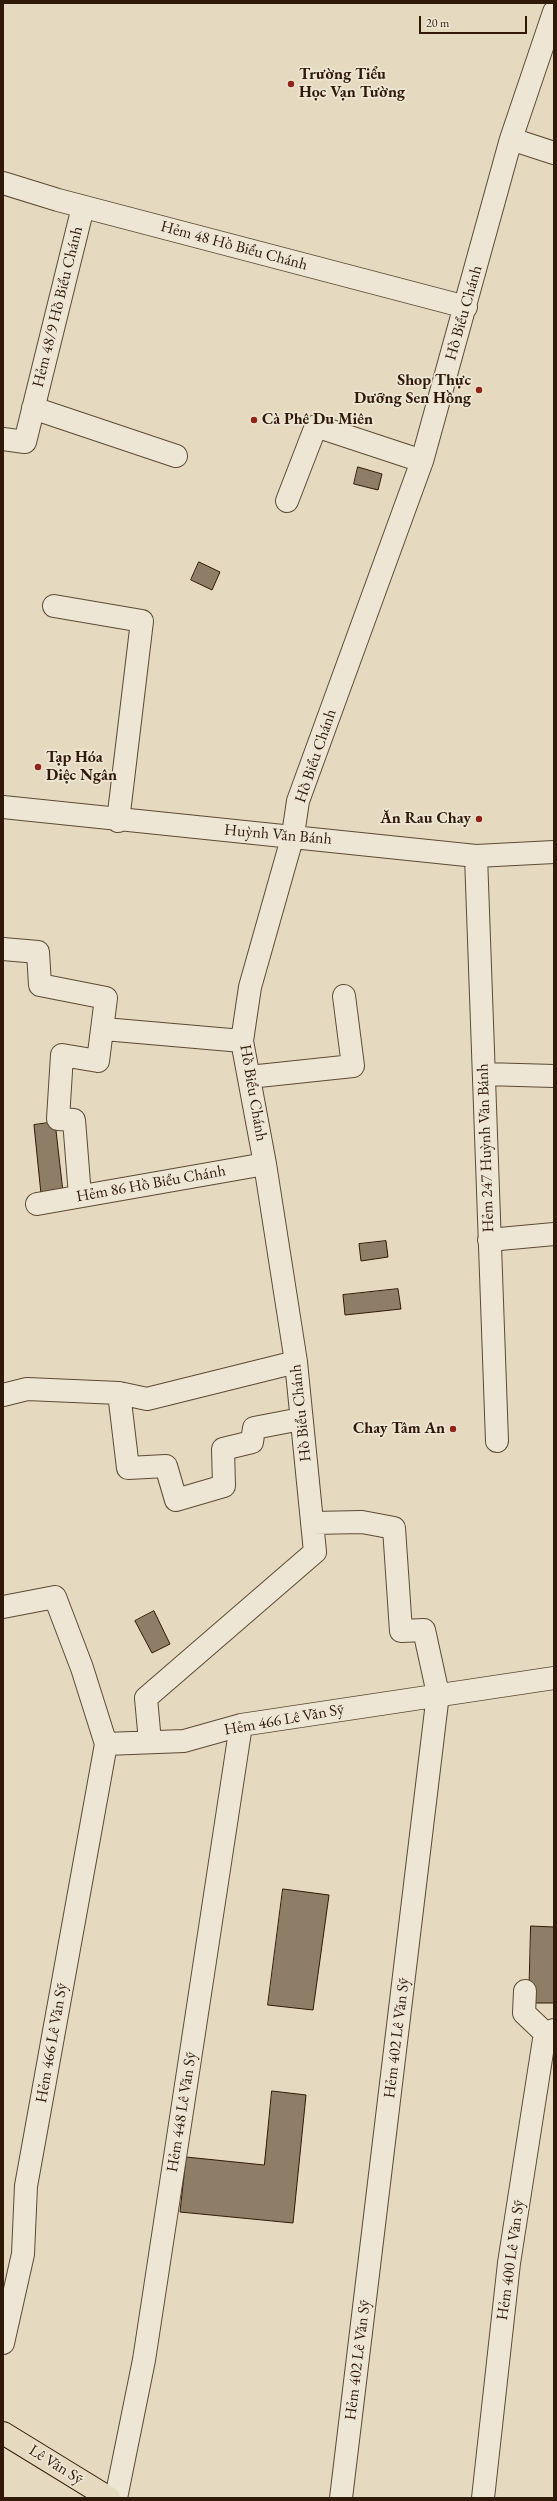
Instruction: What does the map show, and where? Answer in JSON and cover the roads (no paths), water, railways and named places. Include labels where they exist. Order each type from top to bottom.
[{"type":"main road","name":"Lê Văn Sỹ","points":[[3,2433],[109,2498]]},
{"type":"street","name":"Hồ Biểu Chánh","points":[[150,1742],[146,1698],[315,1552],[296,1362],[265,1164],[242,1041],[250,987],[293,835],[298,801],[422,461],[466,307],[511,139],[554,12]]},
{"type":"street","points":[[511,139],[554,153]]},
{"type":"street","name":"Hẻm 48 Hồ Biểu Chánh","points":[[3,184],[83,207],[466,307]]},
{"type":"street","name":"Hẻm 48/9 Hồ Biểu Chánh","points":[[3,439],[25,442],[83,207]]},
{"type":"street","name":"Hẻm 48/9 Hồ Biểu Chánh","points":[[33,408],[176,456]]},
{"type":"street","points":[[287,501],[316,426],[422,461]]},
{"type":"street","points":[[54,606],[142,621],[118,820]]},
{"type":"street","name":"Huỳnh Văn Bánh","points":[[3,807],[118,820],[293,835],[476,856],[554,852]]},
{"type":"street","name":"Hẻm 247 Huỳnh Văn Bánh","points":[[476,856],[496,1441]]},
{"type":"street","points":[[3,949],[38,952],[40,985],[106,998],[104,1029],[98,1061],[62,1055],[58,1119],[74,1120],[80,1196]]},
{"type":"street","points":[[249,1077],[353,1066],[344,996]]},
{"type":"street","points":[[104,1029],[242,1041]]},
{"type":"street","points":[[484,1074],[554,1076]]},
{"type":"street","name":"Hẻm 86 Hồ Biểu Chánh","points":[[37,1204],[265,1164]]},
{"type":"street","points":[[489,1240],[554,1234]]},
{"type":"street","points":[[3,1395],[27,1389],[119,1393],[147,1399],[296,1362]]},
{"type":"street","points":[[119,1393],[128,1468],[166,1466],[176,1500],[224,1486],[223,1449],[252,1442],[254,1428],[301,1419]]},
{"type":"street","name":"Hẻm 402 Lê Văn Sỹ","points":[[312,1523],[362,1522],[394,1528],[401,1631],[424,1630],[438,1694],[341,2498]]},
{"type":"street","name":"Hẻm 466 Lê Văn Sỹ","points":[[3,1607],[55,1597],[106,1744],[26,2186],[22,2254],[3,2343]]},
{"type":"street","points":[[438,1694],[554,1678]]},
{"type":"street","name":"Hẻm 466 Lê Văn Sỹ","points":[[106,1744],[184,1741],[241,1725],[438,1694]]},
{"type":"street","name":"Hẻm 448 Lê Văn Sỹ","points":[[116,2498],[144,2360],[241,1725]]},
{"type":"street","points":[[525,1991],[524,2013],[549,2032]]},
{"type":"street","name":"Hẻm 400 Lê Văn Sỹ","points":[[483,2498],[509,2263],[549,2032]]},
{"type":"place","name":"Trường Tiểu Học Vạn Tường","points":[[291,84]]},
{"type":"place","name":"Shop Thực Dưỡng Sen Hồng","points":[[479,390]]},
{"type":"place","name":"Cà Phê Du Miên","points":[[254,420]]},
{"type":"place","name":"Tạp Hóa Diệc Ngân","points":[[38,767]]},
{"type":"place","name":"Ăn Rau Chay","points":[[479,819]]},
{"type":"place","name":"Chay Tâm An","points":[[453,1429]]}]
